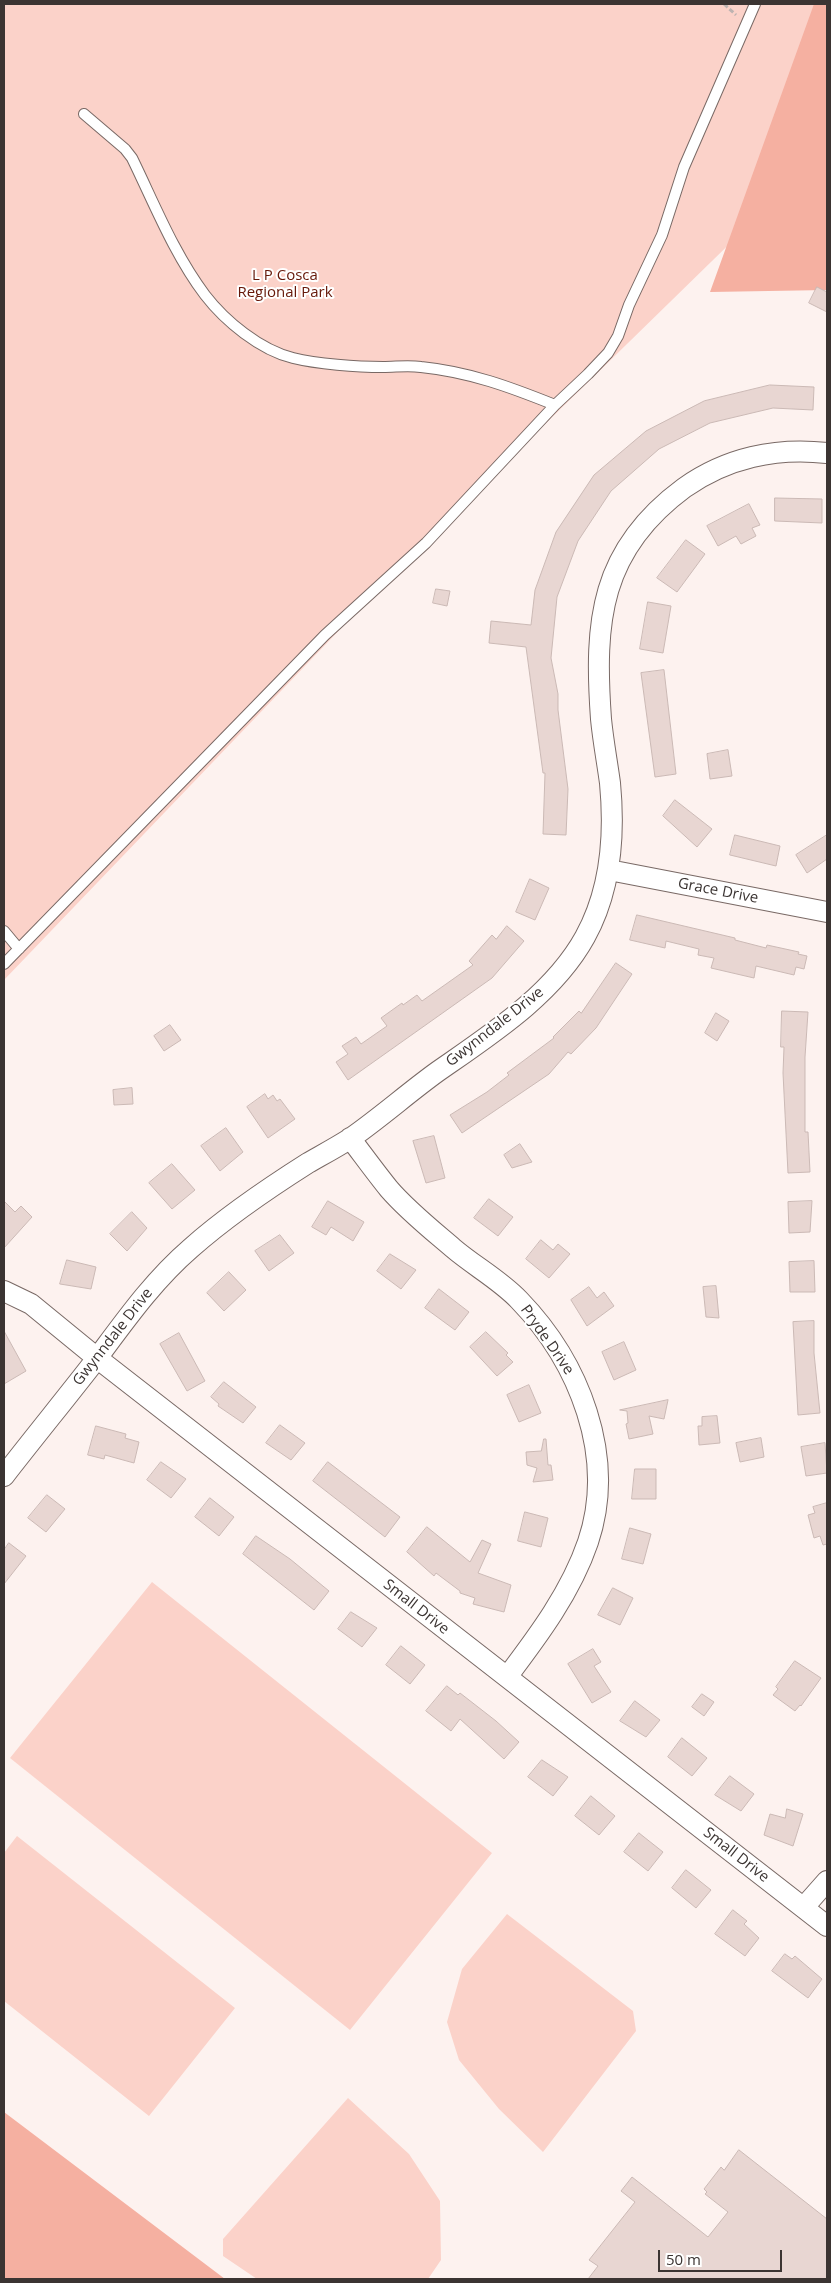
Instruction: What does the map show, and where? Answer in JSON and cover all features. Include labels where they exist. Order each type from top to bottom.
[{"type":"street","name":"Gwynndale Drive","points":[[4,1476],[97,1358],[136,1304],[190,1248],[264,1192],[350,1138],[417,1086],[483,1040],[548,985],[584,940],[609,870],[612,823],[601,718],[601,618],[608,586],[618,561],[632,538],[652,514],[694,481],[722,466],[765,453],[827,453]]},
{"type":"street","name":"Grace Drive","points":[[609,870],[827,912]]},
{"type":"street","name":"Pryde Drive","points":[[350,1138],[390,1190],[414,1214],[454,1249],[518,1299],[560,1352],[574,1376],[585,1403],[596,1454],[598,1479],[598,1500],[588,1542],[547,1623],[507,1677]]},
{"type":"street","name":"Small Drive","points":[[4,1291],[31,1304],[97,1358],[827,1926]]},
{"type":"street","points":[[804,1907],[827,1882]]},
{"type":"lane","points":[[4,964],[318,642],[438,530],[555,405],[608,353],[618,336],[628,305],[662,235],[684,167],[755,4]]},
{"type":"lane","points":[[84,114],[125,149],[132,158],[193,278],[219,310],[249,336],[273,350],[293,358],[364,366],[419,366],[456,372],[489,379],[555,405]]},
{"type":"lane","points":[[4,931],[18,949]]},
{"type":"green space","name":"L P Cosca Regional Park","points":[[4,4],[827,4],[754,220],[418,548],[4,980]]},
{"type":"green space","points":[[152,1582],[492,1853],[350,2030],[10,1758]]},
{"type":"green space","points":[[17,1836],[235,2008],[149,2116],[4,2001],[4,1853]]},
{"type":"green space","points":[[507,1914],[633,2011],[636,2031],[543,2152],[499,2109],[459,2060],[447,2022],[462,1969]]},
{"type":"green space","points":[[348,2098],[409,2154],[440,2201],[441,2260],[428,2279],[257,2279],[223,2256],[223,2239]]},
{"type":"shaded area","points":[[814,4],[827,4],[827,290],[710,292]]},
{"type":"shaded area","points":[[4,2112],[225,2279],[4,2279]]},
{"type":"building","points":[[817,287],[827,292],[827,312],[809,303]]},
{"type":"building","points":[[770,385],[814,387],[813,410],[773,408],[710,423],[659,449],[611,491],[578,541],[557,597],[551,658],[558,694],[558,710],[568,789],[566,835],[543,834],[545,773],[543,773],[526,647],[489,643],[491,621],[531,625],[535,590],[556,532],[594,475],[646,431],[704,401]]},
{"type":"building","points":[[775,498],[822,499],[822,523],[775,521]]},
{"type":"building","points":[[749,504],[760,525],[752,528],[756,536],[741,544],[736,536],[718,546],[707,526]]},
{"type":"building","points":[[686,540],[705,554],[677,592],[657,578]]},
{"type":"building","points":[[436,589],[450,591],[447,606],[433,603]]},
{"type":"building","points":[[648,602],[671,606],[663,653],[640,649]]},
{"type":"building","points":[[664,670],[676,774],[655,777],[641,673]]},
{"type":"building","points":[[728,750],[732,776],[710,779],[707,754]]},
{"type":"building","points":[[675,800],[712,829],[697,847],[663,816]]},
{"type":"building","points":[[735,835],[780,846],[776,866],[730,855]]},
{"type":"building","points":[[827,835],[827,859],[807,873],[796,855]]},
{"type":"building","points":[[530,879],[549,888],[535,920],[516,912]]},
{"type":"building","points":[[637,915],[735,938],[735,940],[766,948],[767,945],[799,952],[798,954],[807,956],[804,969],[796,967],[794,975],[756,966],[754,978],[711,968],[714,958],[698,955],[699,949],[666,941],[665,948],[630,940]]},
{"type":"building","points":[[507,926],[524,941],[492,978],[348,1080],[336,1062],[348,1054],[342,1046],[356,1037],[361,1044],[387,1026],[381,1018],[402,1003],[403,1005],[417,995],[422,1001],[473,965],[469,961],[492,935],[496,939]]},
{"type":"building","points":[[616,963],[632,974],[596,1028],[571,1054],[568,1052],[549,1074],[462,1133],[450,1115],[487,1092],[509,1075],[507,1073],[554,1038],[579,1011],[581,1013]]},
{"type":"building","points":[[782,1011],[808,1012],[805,1057],[805,1132],[808,1132],[810,1172],[788,1173],[783,1073],[784,1047],[781,1047]]},
{"type":"building","points":[[716,1013],[729,1021],[717,1041],[705,1033]]},
{"type":"building","points":[[170,1025],[181,1040],[164,1051],[154,1036]]},
{"type":"building","points":[[132,1088],[133,1104],[114,1105],[113,1090]]},
{"type":"building","points":[[265,1094],[268,1099],[273,1095],[277,1101],[280,1099],[295,1119],[268,1138],[247,1107]]},
{"type":"building","points":[[226,1128],[243,1152],[220,1171],[201,1146]]},
{"type":"building","points":[[434,1136],[445,1178],[426,1183],[413,1141]]},
{"type":"building","points":[[520,1144],[532,1162],[512,1168],[504,1155]]},
{"type":"building","points":[[172,1164],[195,1190],[172,1209],[149,1183]]},
{"type":"building","points":[[489,1199],[513,1217],[498,1236],[474,1218]]},
{"type":"building","points":[[4,1201],[15,1212],[21,1206],[32,1217],[4,1248]]},
{"type":"building","points":[[328,1201],[364,1222],[353,1241],[331,1227],[326,1235],[312,1227]]},
{"type":"building","points":[[812,1201],[810,1232],[789,1233],[788,1202]]},
{"type":"building","points":[[132,1212],[147,1228],[127,1251],[110,1234]]},
{"type":"building","points":[[280,1235],[294,1253],[269,1271],[255,1251]]},
{"type":"building","points":[[541,1240],[553,1250],[558,1244],[570,1254],[549,1278],[526,1259]]},
{"type":"building","points":[[390,1254],[416,1270],[401,1289],[377,1271]]},
{"type":"building","points":[[67,1260],[96,1267],[91,1289],[60,1284]]},
{"type":"building","points":[[814,1261],[815,1292],[790,1292],[789,1262]]},
{"type":"building","points":[[229,1272],[246,1290],[224,1311],[207,1293]]},
{"type":"building","points":[[716,1286],[719,1318],[706,1317],[703,1287]]},
{"type":"building","points":[[589,1287],[597,1298],[604,1292],[614,1306],[587,1326],[571,1300]]},
{"type":"building","points":[[439,1289],[469,1312],[455,1330],[425,1308]]},
{"type":"building","points":[[814,1321],[814,1353],[820,1413],[798,1415],[793,1322]]},
{"type":"building","points":[[4,1331],[26,1371],[4,1384]]},
{"type":"building","points":[[486,1332],[508,1353],[506,1355],[513,1362],[497,1376],[470,1347]]},
{"type":"building","points":[[179,1333],[205,1381],[187,1391],[160,1344]]},
{"type":"building","points":[[624,1342],[636,1370],[614,1380],[602,1352]]},
{"type":"building","points":[[224,1382],[256,1407],[243,1423],[218,1406],[219,1404],[211,1397]]},
{"type":"building","points":[[529,1385],[541,1413],[519,1422],[507,1395]]},
{"type":"building","points":[[668,1400],[664,1419],[649,1416],[653,1434],[629,1439],[626,1424],[628,1423],[627,1411],[620,1410]]},
{"type":"building","points":[[717,1416],[720,1443],[699,1445],[698,1426],[702,1426],[702,1417]]},
{"type":"building","points":[[280,1425],[305,1443],[291,1460],[266,1443]]},
{"type":"building","points":[[96,1426],[126,1434],[125,1438],[139,1442],[134,1463],[105,1455],[104,1459],[88,1455]]},
{"type":"building","points":[[761,1438],[764,1457],[740,1462],[736,1443]]},
{"type":"building","points":[[544,1439],[546,1439],[548,1465],[551,1465],[553,1480],[533,1482],[537,1468],[527,1465],[526,1452],[541,1451]]},
{"type":"building","points":[[825,1443],[827,1473],[806,1476],[801,1447]]},
{"type":"building","points":[[161,1462],[186,1479],[171,1498],[147,1480]]},
{"type":"building","points":[[328,1462],[400,1517],[385,1537],[313,1481]]},
{"type":"building","points":[[635,1469],[656,1469],[656,1499],[632,1499]]},
{"type":"building","points":[[47,1495],[65,1509],[46,1532],[28,1518]]},
{"type":"building","points":[[210,1498],[234,1517],[219,1536],[195,1517]]},
{"type":"building","points":[[827,1503],[827,1544],[823,1545],[820,1536],[814,1538],[808,1515],[815,1513],[813,1507]]},
{"type":"building","points":[[525,1512],[548,1518],[541,1547],[518,1541]]},
{"type":"building","points":[[427,1527],[470,1562],[482,1540],[491,1544],[478,1573],[511,1585],[504,1612],[473,1604],[475,1598],[460,1593],[460,1591],[436,1573],[434,1576],[407,1552]]},
{"type":"building","points":[[630,1528],[651,1534],[643,1564],[622,1559]]},
{"type":"building","points":[[256,1536],[290,1559],[329,1591],[314,1610],[243,1554]]},
{"type":"building","points":[[9,1543],[26,1556],[4,1584],[4,1550]]},
{"type":"building","points":[[613,1588],[633,1598],[620,1625],[598,1615]]},
{"type":"building","points":[[351,1612],[377,1628],[362,1647],[338,1629]]},
{"type":"building","points":[[401,1646],[425,1665],[410,1684],[386,1665]]},
{"type":"building","points":[[593,1649],[601,1662],[594,1666],[611,1692],[592,1703],[568,1664]]},
{"type":"building","points":[[795,1661],[821,1678],[801,1706],[795,1711],[773,1695],[778,1689],[776,1687]]},
{"type":"building","points":[[447,1686],[458,1695],[460,1693],[496,1721],[519,1742],[504,1759],[460,1719],[451,1731],[426,1711]]},
{"type":"building","points":[[702,1694],[714,1702],[704,1716],[692,1707]]},
{"type":"building","points":[[635,1701],[660,1720],[646,1737],[620,1721]]},
{"type":"building","points":[[682,1738],[707,1758],[692,1776],[668,1757]]},
{"type":"building","points":[[542,1760],[568,1777],[553,1796],[528,1777]]},
{"type":"building","points":[[730,1776],[754,1794],[741,1811],[715,1795]]},
{"type":"building","points":[[591,1796],[615,1816],[599,1835],[575,1816]]},
{"type":"building","points":[[787,1809],[803,1814],[793,1846],[764,1835],[770,1814],[785,1818]]},
{"type":"building","points":[[639,1833],[663,1852],[648,1871],[624,1852]]},
{"type":"building","points":[[686,1870],[711,1890],[696,1908],[672,1888]]},
{"type":"building","points":[[733,1910],[747,1921],[744,1924],[759,1938],[745,1956],[715,1934]]},
{"type":"building","points":[[785,1954],[792,1959],[795,1956],[822,1979],[808,1998],[772,1971]]},
{"type":"building","points":[[739,2150],[827,2219],[827,2279],[588,2279],[598,2266],[589,2260],[635,2202],[621,2191],[632,2177],[708,2237],[728,2212],[705,2194],[707,2192],[704,2189],[721,2167],[724,2170]]}]
